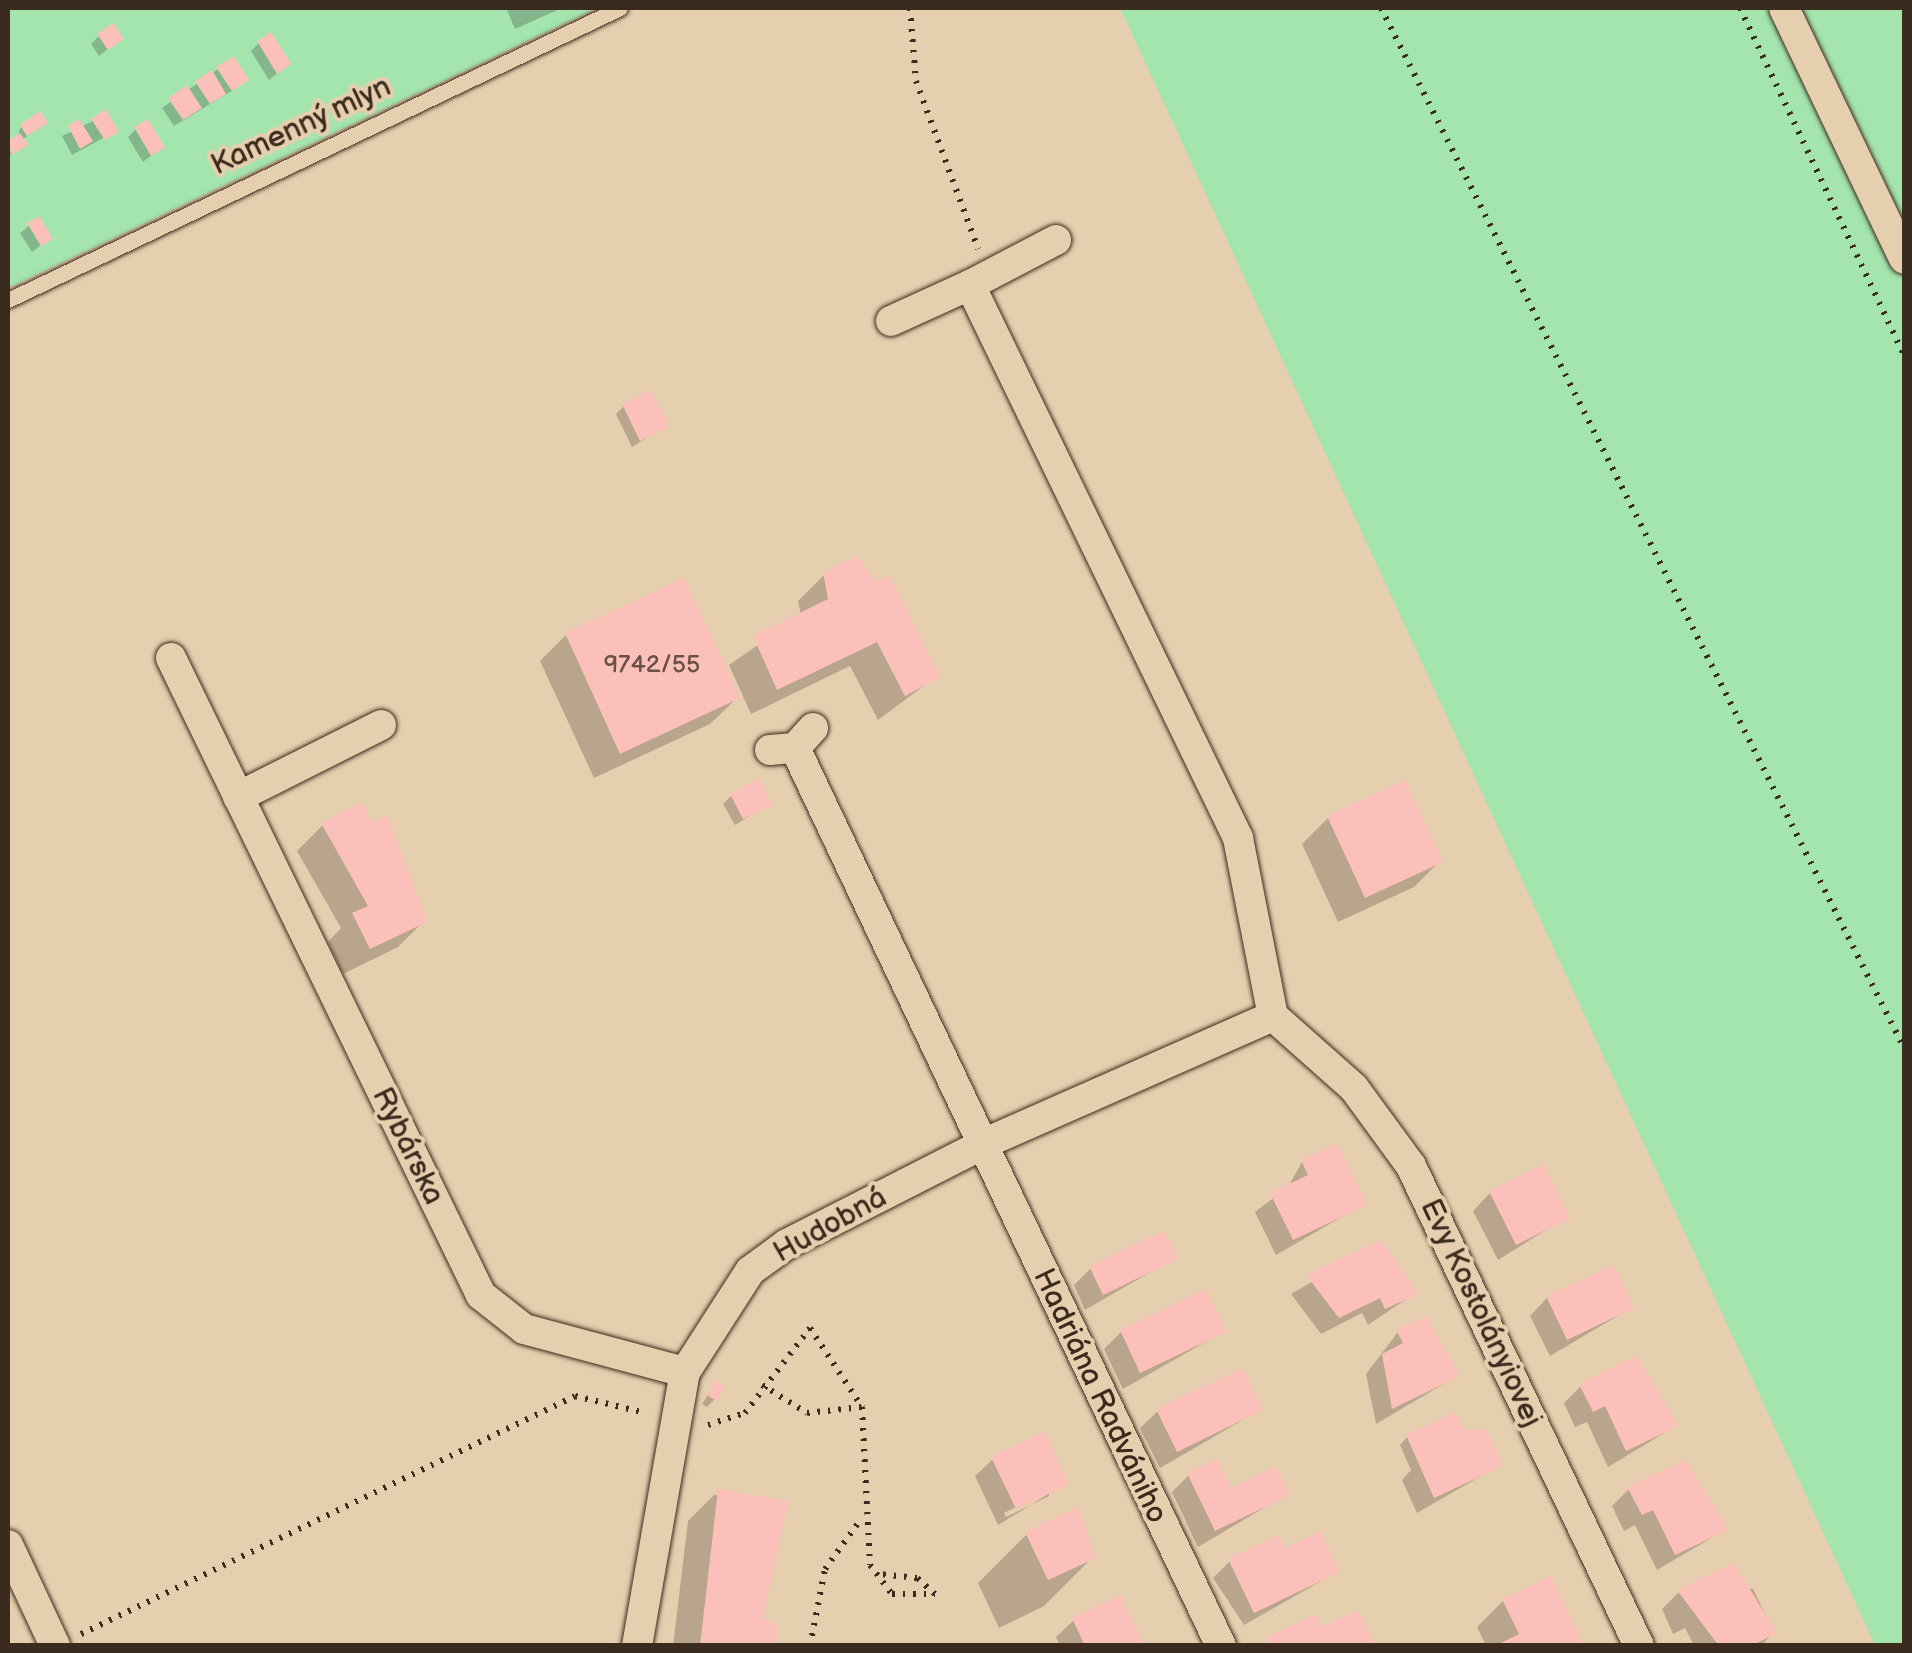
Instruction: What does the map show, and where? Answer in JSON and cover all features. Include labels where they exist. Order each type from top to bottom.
[{"type":"street","points":[[1784,8],[1904,260]]},
{"type":"street","points":[[891,320],[981,280],[1056,240]]},
{"type":"street","points":[[981,280],[1238,838],[1273,1016]]},
{"type":"street","name":"Rybárska","points":[[171,658],[481,1296],[524,1329],[685,1372]]},
{"type":"street","points":[[238,797],[381,726]]},
{"type":"street","name":"Hadriána Radvániho","points":[[793,742],[1221,1646]]},
{"type":"street","name":"Hudobná","points":[[637,1646],[685,1372],[750,1271],[774,1253],[983,1144],[1273,1016]]},
{"type":"street","name":"Evy Kostolányiovej","points":[[1273,1016],[1354,1088],[1411,1166],[1640,1646]]},
{"type":"street","points":[[8,1545],[66,1641]]},
{"type":"lane","name":"Kamenný mlyn","points":[[8,300],[620,8]]},
{"type":"path","points":[[910,8],[916,80],[981,280]]},
{"type":"path","points":[[1381,8],[1904,1048]]},
{"type":"path","points":[[1740,8],[1904,355]]},
{"type":"path","points":[[66,1641],[575,1396],[676,1421],[732,1421],[810,1328],[862,1408],[862,1518],[879,1574],[906,1599],[935,1594],[917,1578],[879,1574]]},
{"type":"path","points":[[762,1385],[807,1414],[862,1408]]},
{"type":"path","points":[[810,1646],[826,1568],[862,1518]]},
{"type":"green space","points":[[8,8],[597,8],[8,288]]},
{"type":"green space","points":[[1120,8],[1904,8],[1904,1645],[1875,1645]]},
{"type":"building","points":[[113,23],[124,39],[108,50],[97,34]]},
{"type":"building","points":[[271,32],[291,64],[277,74],[257,41]]},
{"type":"building","points":[[234,56],[249,80],[232,91],[216,67]]},
{"type":"building","points":[[212,70],[226,94],[210,104],[195,81]]},
{"type":"building","points":[[187,85],[202,108],[183,120],[168,98]]},
{"type":"building","points":[[106,109],[119,132],[105,140],[91,119]]},
{"type":"building","points":[[40,111],[48,123],[27,136],[20,125]]},
{"type":"building","points":[[79,119],[93,141],[80,149],[68,126]]},
{"type":"building","points":[[148,119],[165,148],[151,156],[134,127]]},
{"type":"building","points":[[20,133],[28,145],[12,155],[8,141]]},
{"type":"building","points":[[39,216],[53,239],[41,246],[27,223]]},
{"type":"building","points":[[651,390],[669,427],[640,441],[622,404]]},
{"type":"building","points":[[857,556],[875,581],[890,576],[940,677],[905,696],[877,642],[777,690],[753,636],[828,599],[823,572]]},
{"type":"building","points":[[684,578],[740,698],[620,754],[565,633]]},
{"type":"building","points":[[759,778],[772,805],[743,819],[730,794]]},
{"type":"building","points":[[1405,780],[1443,862],[1365,898],[1327,816]]},
{"type":"building","points":[[362,802],[372,823],[387,815],[427,922],[370,949],[352,913],[368,906],[321,823]]},
{"type":"building","points":[[1337,1143],[1367,1205],[1293,1240],[1270,1193],[1308,1175],[1301,1160]]},
{"type":"building","points":[[1543,1164],[1570,1218],[1516,1245],[1489,1191]]},
{"type":"building","points":[[1164,1231],[1178,1259],[1103,1295],[1089,1266]]},
{"type":"building","points":[[1381,1240],[1418,1294],[1385,1309],[1380,1298],[1339,1318],[1306,1275]]},
{"type":"building","points":[[1613,1265],[1634,1308],[1567,1340],[1546,1296]]},
{"type":"building","points":[[1206,1289],[1226,1332],[1140,1373],[1120,1330]]},
{"type":"building","points":[[1426,1316],[1460,1376],[1392,1409],[1382,1354],[1403,1343],[1396,1330]]},
{"type":"building","points":[[1636,1356],[1679,1426],[1626,1451],[1605,1406],[1593,1412],[1579,1384]]},
{"type":"building","points":[[1243,1368],[1263,1410],[1177,1452],[1156,1409]]},
{"type":"building","points":[[714,1381],[724,1385],[717,1401],[708,1396]]},
{"type":"building","points":[[1455,1412],[1463,1430],[1486,1429],[1503,1466],[1434,1498],[1406,1435]]},
{"type":"building","points":[[1044,1431],[1069,1484],[1016,1509],[991,1457]]},
{"type":"building","points":[[1216,1459],[1231,1488],[1276,1466],[1290,1495],[1215,1531],[1187,1473]]},
{"type":"building","points":[[1685,1460],[1728,1530],[1675,1555],[1653,1510],[1642,1515],[1627,1487]]},
{"type":"building","points":[[718,1489],[788,1501],[763,1619],[778,1627],[775,1646],[700,1646]]},
{"type":"building","points":[[1078,1507],[1096,1558],[1048,1580],[1025,1532]]},
{"type":"building","points":[[1320,1531],[1340,1572],[1254,1613],[1228,1559],[1278,1535],[1285,1548]]},
{"type":"building","points":[[1734,1563],[1777,1633],[1751,1646],[1719,1646],[1677,1590]]},
{"type":"building","points":[[1551,1576],[1584,1646],[1495,1646],[1519,1634],[1502,1599]]},
{"type":"building","points":[[1120,1595],[1144,1644],[1085,1646],[1072,1618]]},
{"type":"building","points":[[1358,1610],[1375,1646],[1270,1646],[1266,1638],[1315,1614],[1322,1627]]}]
